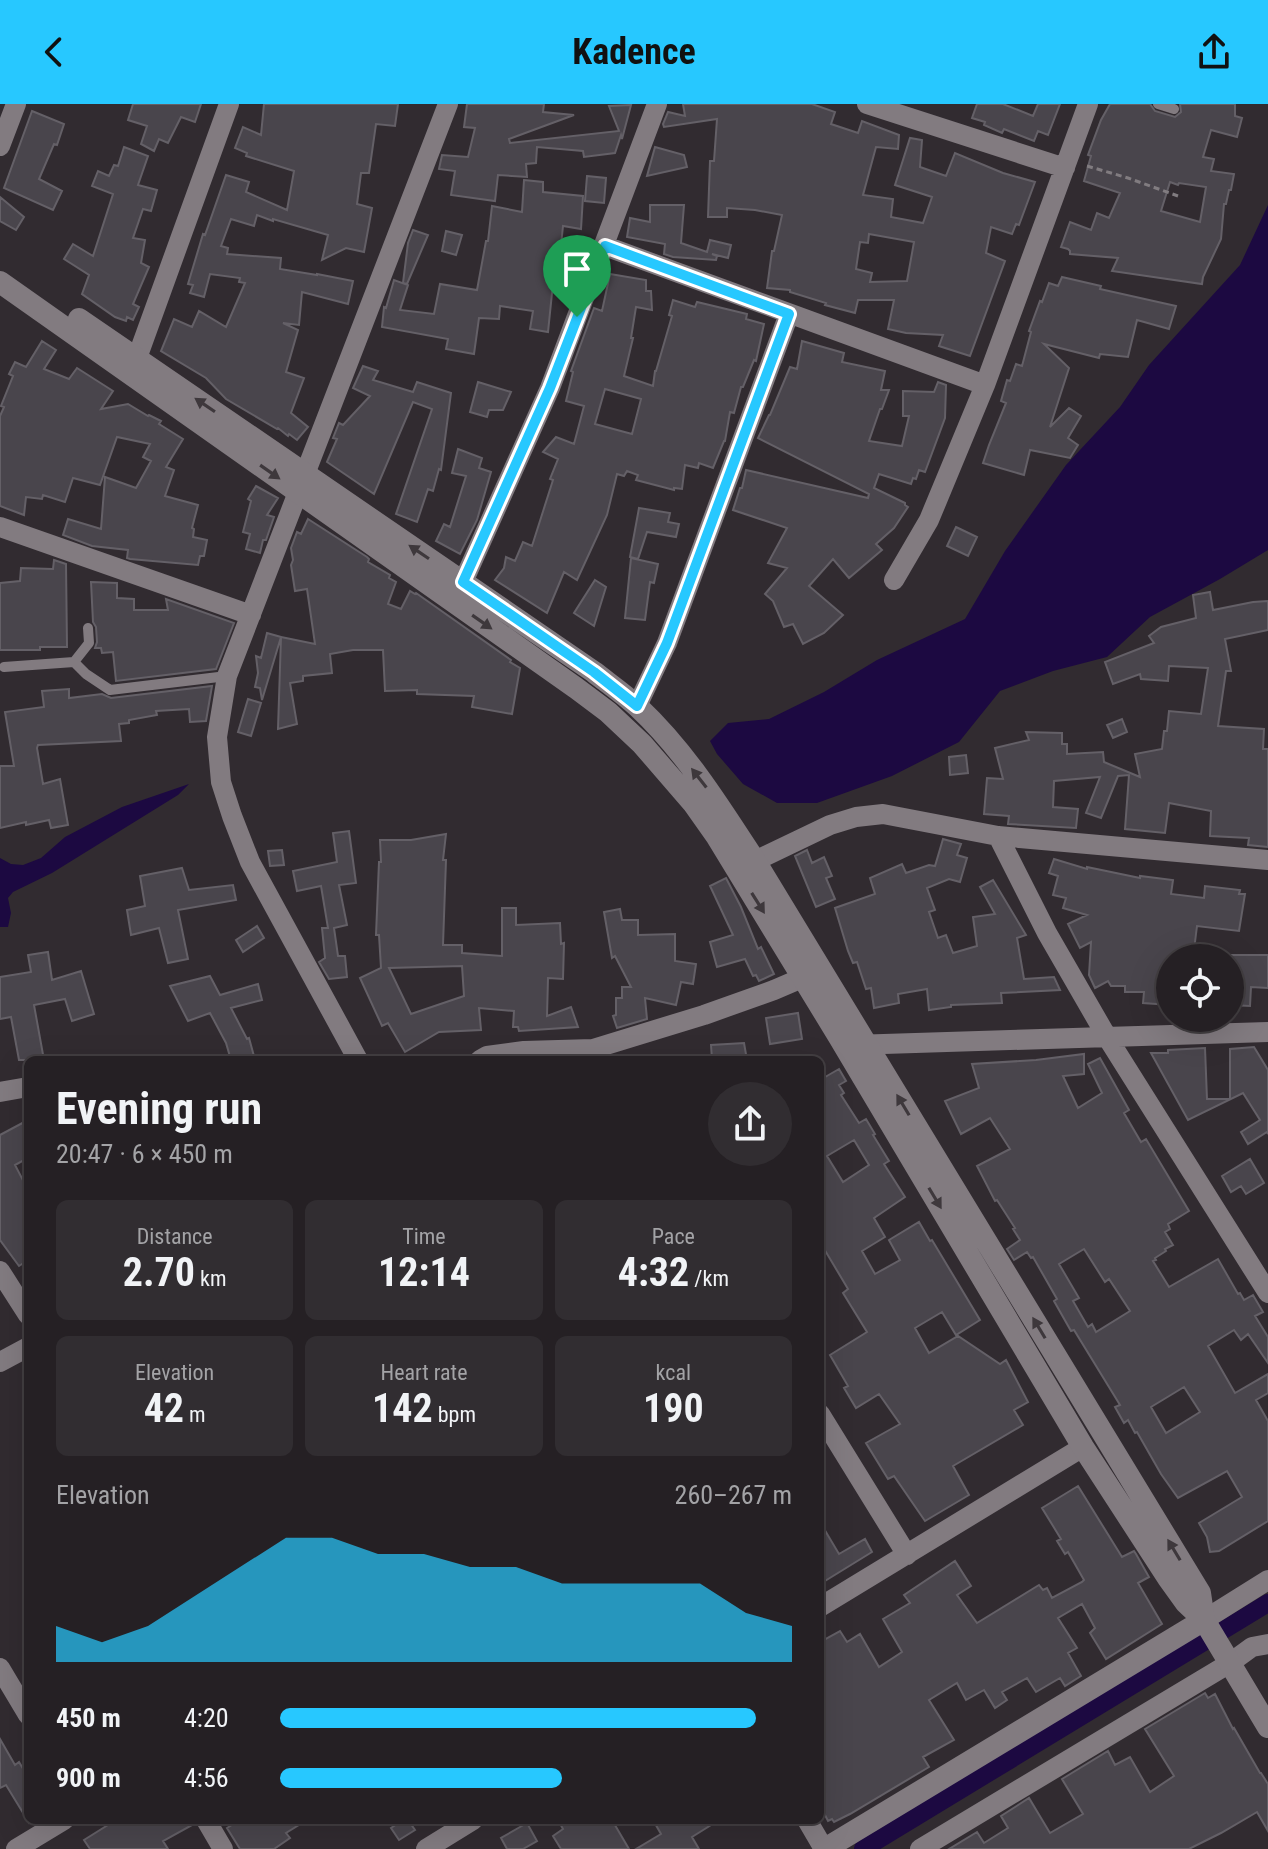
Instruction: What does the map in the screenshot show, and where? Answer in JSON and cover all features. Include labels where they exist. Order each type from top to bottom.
[{"type":"street","points":[[0,146],[16,104]]},
{"type":"street","points":[[137,358],[229,104]]},
{"type":"street","points":[[356,1056],[250,862],[221,782],[218,726],[227,676],[448,104]]},
{"type":"street","points":[[463,582],[550,388],[657,104]]},
{"type":"street","points":[[867,104],[1067,164]]},
{"type":"street","points":[[894,580],[929,520],[985,385],[1088,104]]},
{"type":"street","points":[[605,246],[985,385]]},
{"type":"street","points":[[0,266],[137,358],[608,712],[642,744],[693,803],[755,861],[811,973]]},
{"type":"street","points":[[0,282],[302,483],[463,582],[594,672],[637,706],[661,731],[711,794],[725,832],[855,1045],[1200,1593],[1207,1624]]},
{"type":"street","points":[[637,706],[667,643],[789,314]]},
{"type":"street","points":[[0,527],[251,615]]},
{"type":"street","points":[[755,861],[830,825],[856,817],[883,814],[998,836],[1268,860]]},
{"type":"street","points":[[998,836],[1047,933],[1107,1037],[1268,1293]]},
{"type":"street","points":[[487,1056],[524,1051],[597,1054],[774,990],[811,973]]},
{"type":"street","points":[[855,1045],[1268,1032]]},
{"type":"street","points":[[855,1045],[1083,1447],[1177,1590],[1207,1624],[1268,1727]]},
{"type":"street","points":[[0,1092],[24,1088]]},
{"type":"street","points":[[0,1271],[24,1309]]},
{"type":"street","points":[[0,1362],[24,1349]]},
{"type":"street","points":[[824,1420],[907,1555]]},
{"type":"street","points":[[824,1605],[1083,1447]]},
{"type":"street","points":[[809,1824],[824,1849],[1207,1624],[1268,1580]]},
{"type":"street","points":[[920,1849],[1226,1656],[1268,1644]]},
{"type":"street","points":[[0,1668],[24,1708]]},
{"type":"street","points":[[16,1849],[57,1824]]},
{"type":"street","points":[[208,1824],[223,1849]]},
{"type":"street","points":[[426,1849],[467,1824]]},
{"type":"lane","points":[[1158,104],[1174,109]]},
{"type":"lane","points":[[4,667],[74,662],[89,643],[88,628]]},
{"type":"lane","points":[[74,662],[110,690],[227,676]]},
{"type":"path","points":[[1067,164],[1128,178],[1178,196]]},
{"type":"shaded area","points":[[1268,205],[1268,550],[1150,617],[1107,657],[1053,671],[1000,691],[959,742],[892,776],[817,803],[777,803],[743,784],[710,741],[728,723],[769,719],[824,692],[877,660],[965,619],[1005,551],[1066,465],[1120,407],[1149,365],[1240,265]]},
{"type":"shaded area","points":[[189,784],[178,795],[52,873],[13,892],[8,898],[11,913],[8,927],[0,927],[0,858],[11,864],[23,865],[41,858],[65,837],[122,807]]},
{"type":"building","points":[[133,104],[201,104],[195,122],[181,117],[168,143],[159,139],[154,151],[141,144],[147,126],[128,120]]},
{"type":"building","points":[[264,104],[398,104],[395,126],[376,124],[369,173],[361,173],[357,204],[372,208],[364,252],[346,248],[322,260],[328,235],[257,215],[254,226],[231,219],[221,246],[228,248],[227,254],[281,258],[280,269],[353,281],[348,304],[302,292],[299,325],[283,323],[298,330],[286,372],[304,378],[291,413],[308,427],[297,440],[226,399],[206,378],[161,351],[174,319],[192,327],[199,311],[226,327],[245,283],[239,282],[240,278],[210,274],[204,297],[190,293],[193,285],[188,284],[226,175],[249,182],[246,192],[287,210],[294,171],[246,156],[247,153],[235,148],[243,127],[261,135]]},
{"type":"building","points":[[467,104],[544,104],[543,112],[574,115],[509,139],[510,143],[619,131],[609,106],[631,105],[615,153],[584,157],[583,151],[537,147],[536,163],[526,164],[527,177],[498,175],[495,201],[451,195],[455,171],[439,169],[442,155],[468,157],[475,128],[464,127]]},
{"type":"building","points":[[683,104],[812,104],[835,112],[831,124],[858,133],[862,121],[899,135],[898,149],[876,147],[863,195],[893,199],[891,217],[923,223],[932,197],[895,185],[910,138],[922,140],[920,167],[946,176],[955,153],[1003,173],[1035,182],[1019,225],[1016,224],[1012,234],[991,227],[986,253],[1005,261],[970,356],[939,346],[943,335],[888,329],[894,300],[858,300],[855,313],[825,305],[790,290],[767,288],[772,251],[782,215],[727,208],[727,217],[708,217],[710,161],[714,161],[717,119],[664,127],[668,112],[685,116]],"holes":[[[869,234],[914,242],[907,281],[870,282],[872,273],[856,269],[860,242],[868,243]]]},
{"type":"building","points":[[977,104],[1003,104],[1033,116],[1038,104],[1060,104],[1048,135],[1038,131],[1034,141],[1004,129],[1002,133],[972,118]]},
{"type":"building","points":[[1110,104],[1150,104],[1155,111],[1175,117],[1181,112],[1180,104],[1235,104],[1235,116],[1242,118],[1237,137],[1211,130],[1203,157],[1214,159],[1211,171],[1234,174],[1224,204],[1221,239],[1202,284],[1112,271],[1118,258],[1070,254],[1068,249],[1061,247],[1070,222],[1091,230],[1097,213],[1109,218],[1120,193],[1084,181],[1091,156],[1088,155]],"holes":[[[1170,182],[1206,187],[1200,222],[1161,211]]]},
{"type":"building","points":[[32,111],[64,124],[39,179],[62,191],[53,210],[4,188]]},
{"type":"building","points":[[124,147],[148,156],[138,185],[157,190],[151,211],[143,209],[133,238],[145,240],[141,263],[149,267],[133,304],[139,307],[133,320],[127,317],[126,321],[82,294],[89,275],[64,259],[73,244],[93,256],[113,194],[92,186],[98,171],[109,176],[114,165],[118,166]]},
{"type":"building","points":[[655,147],[684,155],[687,167],[647,176]]},
{"type":"building","points":[[587,176],[606,178],[604,203],[585,201]]},
{"type":"building","points":[[524,180],[543,182],[543,192],[583,196],[581,229],[563,226],[559,265],[555,264],[548,332],[530,329],[533,311],[500,306],[499,319],[479,318],[474,354],[446,349],[448,339],[382,327],[384,307],[394,280],[408,285],[400,310],[434,314],[440,284],[477,290],[492,206],[522,212]]},
{"type":"building","points":[[0,197],[24,217],[16,230],[0,221]]},
{"type":"building","points":[[650,205],[684,205],[681,243],[707,252],[710,240],[731,245],[728,258],[712,254],[717,256],[716,260],[673,257],[664,254],[665,244],[627,237],[630,218],[650,222]]},
{"type":"building","points":[[413,230],[428,235],[407,284],[403,283],[408,243]]},
{"type":"building","points":[[446,231],[462,235],[456,255],[442,251]]},
{"type":"building","points":[[610,274],[646,280],[646,291],[651,291],[652,310],[636,307],[624,376],[653,386],[672,316],[669,315],[673,300],[695,307],[697,302],[747,314],[746,319],[764,324],[756,361],[741,387],[734,413],[730,412],[725,441],[713,468],[699,463],[698,468],[685,465],[682,489],[674,490],[636,480],[638,475],[627,471],[624,476],[617,474],[607,515],[577,580],[564,572],[547,613],[495,580],[504,568],[506,557],[515,561],[523,542],[532,546],[558,459],[543,452],[556,437],[574,444],[584,406],[566,401],[571,371],[594,308],[602,311]],"holes":[[[605,389],[641,399],[632,434],[595,424]]]},
{"type":"building","points":[[1062,277],[1176,306],[1169,329],[1137,320],[1128,357],[1100,354],[1099,358],[1044,344],[1069,368],[1050,427],[1069,408],[1081,416],[1068,438],[1078,445],[1070,458],[1030,450],[1024,475],[983,463],[1006,403],[1001,401],[1007,380],[1010,381],[1016,364],[1022,366],[1029,331],[1040,301],[1049,283],[1058,286]]},
{"type":"building","points":[[42,341],[56,350],[44,369],[69,379],[77,368],[113,391],[101,409],[128,404],[161,421],[159,424],[183,439],[166,467],[174,470],[165,496],[198,505],[193,537],[207,540],[204,556],[200,556],[198,565],[130,559],[127,558],[128,550],[92,546],[63,535],[68,519],[101,529],[105,477],[136,488],[151,461],[143,457],[150,444],[117,437],[100,485],[73,478],[65,502],[43,495],[42,499],[26,497],[24,515],[0,506],[0,416],[13,376],[9,374],[15,362],[26,367]]},
{"type":"building","points":[[802,341],[844,353],[842,362],[885,371],[881,390],[889,390],[869,441],[902,446],[909,416],[903,416],[903,391],[934,392],[938,382],[946,385],[945,418],[925,472],[919,470],[911,484],[879,474],[874,488],[908,507],[894,528],[876,544],[882,550],[849,578],[833,559],[809,586],[843,615],[824,633],[803,644],[793,624],[784,627],[773,601],[765,594],[787,568],[768,563],[787,528],[733,510],[746,470],[868,498],[869,494],[758,438],[790,367],[797,369]]},
{"type":"building","points":[[363,366],[378,371],[373,380],[413,392],[417,382],[451,393],[441,470],[433,491],[428,489],[417,522],[396,514],[432,409],[413,402],[374,494],[327,462],[337,439],[333,438],[339,423],[343,425],[370,396],[353,388]]},
{"type":"building","points":[[478,382],[511,392],[503,410],[489,410],[487,417],[470,412]]},
{"type":"building","points":[[458,449],[482,458],[479,468],[491,472],[477,520],[460,554],[436,541],[444,524],[450,527],[466,476],[452,473]]},
{"type":"building","points":[[256,486],[278,498],[267,515],[274,517],[260,553],[246,549],[250,534],[243,532],[251,501],[248,499]]},
{"type":"building","points":[[639,508],[670,513],[668,522],[679,524],[676,537],[647,532],[638,559],[630,557]]},
{"type":"building","points":[[308,519],[390,575],[389,578],[396,582],[388,604],[401,609],[410,591],[416,593],[520,668],[512,714],[472,707],[474,696],[417,694],[417,690],[385,691],[383,650],[353,650],[330,654],[332,673],[303,676],[303,681],[290,683],[297,724],[278,729],[281,637],[315,644],[307,589],[295,591],[291,565],[291,548],[297,532],[301,534]]},
{"type":"building","points":[[956,527],[977,537],[968,556],[947,546]]},
{"type":"building","points":[[631,558],[658,564],[654,583],[650,582],[645,620],[625,618]]},
{"type":"building","points":[[54,560],[66,564],[67,647],[0,650],[0,583],[20,581],[21,568],[53,569]]},
{"type":"building","points":[[595,580],[606,587],[594,626],[574,613]]},
{"type":"building","points":[[91,582],[117,583],[117,598],[134,599],[134,610],[168,610],[166,599],[234,623],[216,669],[116,681],[113,652],[102,653],[101,648],[95,648]]},
{"type":"building","points":[[1210,592],[1213,610],[1268,601],[1268,630],[1225,639],[1231,671],[1226,671],[1218,726],[1264,729],[1263,749],[1268,749],[1268,847],[1248,845],[1249,838],[1210,836],[1211,811],[1169,803],[1165,833],[1125,829],[1129,775],[1118,776],[1101,818],[1086,813],[1100,777],[1054,781],[1053,807],[1078,809],[1076,828],[1008,824],[1009,816],[984,814],[987,778],[1003,779],[995,748],[1029,740],[1026,732],[1062,733],[1062,744],[1067,744],[1067,754],[1103,752],[1104,762],[1140,777],[1135,754],[1162,749],[1169,711],[1201,714],[1208,668],[1169,666],[1168,681],[1141,679],[1140,674],[1113,684],[1105,662],[1154,643],[1149,636],[1161,627],[1196,618],[1193,595]]},
{"type":"building","points":[[267,633],[281,637],[262,700],[260,688],[255,687],[258,673],[256,656],[261,658]]},
{"type":"building","points":[[212,686],[206,721],[190,722],[189,709],[156,711],[157,715],[119,724],[121,741],[38,745],[43,784],[60,779],[68,825],[51,828],[49,820],[0,828],[0,766],[14,766],[5,712],[44,707],[42,691],[69,689],[69,698],[102,694],[111,698]]},
{"type":"building","points":[[248,699],[261,703],[251,736],[238,732]]},
{"type":"building","points":[[1122,719],[1127,732],[1113,738],[1107,725]]},
{"type":"building","points":[[966,755],[968,773],[950,775],[949,757]]},
{"type":"building","points":[[349,831],[356,883],[339,885],[347,925],[334,928],[338,956],[345,956],[347,977],[329,979],[319,962],[325,958],[322,928],[328,928],[321,886],[297,891],[293,871],[337,862],[333,833]]},
{"type":"building","points":[[446,834],[443,945],[462,945],[462,953],[502,956],[502,908],[516,908],[516,925],[560,923],[561,944],[564,943],[563,979],[548,978],[547,1016],[571,1007],[578,1027],[519,1031],[518,1027],[513,1027],[514,1011],[479,1008],[481,1030],[439,1032],[405,1052],[388,1023],[382,1026],[360,978],[381,968],[379,935],[376,935],[380,840],[411,840]],"holes":[[[462,966],[464,996],[411,1014],[389,968]]]},
{"type":"building","points":[[943,839],[961,844],[957,855],[967,858],[960,882],[949,879],[927,888],[935,910],[929,912],[938,938],[946,935],[953,953],[977,946],[973,917],[995,914],[980,887],[993,880],[1026,935],[1017,938],[1024,979],[1054,977],[1060,990],[1001,993],[1002,1003],[951,1005],[929,1010],[927,989],[898,994],[899,1003],[874,1008],[871,988],[866,989],[857,962],[853,963],[835,908],[875,894],[870,878],[902,864],[906,873],[935,866]]},
{"type":"building","points":[[282,850],[284,865],[270,866],[268,851]]},
{"type":"building","points":[[807,850],[812,863],[824,857],[832,876],[826,878],[835,899],[816,907],[795,856]]},
{"type":"building","points":[[1054,859],[1087,869],[1173,880],[1171,894],[1204,898],[1205,886],[1240,890],[1239,894],[1245,894],[1239,931],[1197,926],[1195,944],[1156,944],[1156,1004],[1143,1003],[1144,992],[1125,992],[1125,986],[1111,986],[1108,981],[1095,988],[1089,975],[1091,942],[1080,948],[1068,924],[1087,915],[1063,908],[1066,898],[1053,895],[1058,876],[1049,873]]},
{"type":"building","points":[[182,868],[189,890],[233,885],[236,900],[178,910],[188,959],[168,963],[159,928],[131,935],[127,910],[145,906],[140,876]]},
{"type":"building","points":[[726,878],[758,949],[761,947],[774,974],[759,981],[745,959],[717,967],[710,942],[733,935],[710,886]]},
{"type":"building","points":[[620,909],[622,920],[638,920],[638,935],[675,934],[675,961],[696,964],[693,984],[681,982],[676,1005],[645,998],[647,1019],[617,1028],[613,1016],[616,1015],[616,998],[622,998],[622,987],[631,987],[615,956],[612,958],[604,912]]},
{"type":"building","points":[[257,926],[264,938],[243,952],[236,940]]},
{"type":"building","points":[[48,952],[52,980],[81,971],[94,1014],[72,1021],[65,999],[34,1005],[43,1056],[24,1056],[24,1060],[19,1060],[11,1017],[0,1019],[0,977],[31,972],[28,955]]},
{"type":"building","points":[[1244,955],[1268,955],[1268,988],[1251,987],[1250,1006],[1244,1006]]},
{"type":"building","points":[[210,976],[220,995],[258,984],[262,1000],[231,1008],[249,1038],[254,1056],[230,1056],[210,1013],[188,1021],[170,986]]},
{"type":"building","points":[[798,1013],[802,1039],[770,1044],[766,1018]]},
{"type":"building","points":[[744,1043],[746,1056],[712,1056],[711,1045]]},
{"type":"building","points":[[1254,1047],[1268,1070],[1268,1134],[1248,1144],[1241,1132],[1260,1120],[1243,1093],[1188,1120],[1151,1053],[1205,1048],[1207,1099],[1230,1099],[1230,1049]]},
{"type":"building","points":[[1084,1054],[1084,1074],[1063,1076],[1078,1108],[1102,1093],[1088,1064],[1100,1058],[1129,1110],[1124,1113],[1141,1142],[1146,1139],[1189,1211],[1168,1224],[1170,1229],[1165,1232],[1173,1245],[1153,1261],[1169,1287],[1218,1259],[1238,1294],[1244,1300],[1253,1295],[1263,1312],[1255,1316],[1268,1337],[1268,1363],[1248,1334],[1241,1340],[1234,1330],[1208,1346],[1235,1393],[1268,1374],[1268,1393],[1256,1400],[1268,1421],[1268,1521],[1219,1551],[1210,1552],[1207,1537],[1199,1523],[1242,1497],[1227,1471],[1178,1498],[1137,1432],[1128,1420],[1124,1423],[1115,1407],[1120,1405],[1074,1330],[1071,1331],[1033,1257],[1027,1252],[1014,1260],[1007,1249],[1020,1240],[977,1166],[1010,1149],[990,1118],[961,1134],[945,1101],[979,1088],[972,1064]],"holes":[[[1084,1249],[1105,1282],[1109,1279],[1130,1311],[1096,1332],[1092,1324],[1088,1327],[1073,1301],[1079,1298],[1059,1264]],[[1184,1387],[1200,1412],[1166,1433],[1151,1407]]]},
{"type":"building","points":[[839,1069],[846,1081],[839,1085],[844,1093],[841,1095],[859,1123],[866,1119],[889,1161],[884,1164],[905,1197],[874,1218],[885,1237],[862,1251],[875,1274],[900,1260],[889,1240],[919,1222],[980,1320],[956,1335],[942,1312],[915,1328],[929,1353],[958,1336],[1000,1364],[1006,1360],[1028,1402],[1014,1410],[1023,1425],[953,1466],[969,1495],[925,1521],[894,1476],[888,1479],[866,1443],[900,1424],[879,1394],[856,1408],[844,1388],[848,1386],[830,1355],[867,1332],[843,1293],[848,1289],[824,1249],[824,1078]],"holes":[[[854,1140],[869,1165],[843,1182],[827,1156]]]},
{"type":"building","points":[[24,1122],[24,1160],[15,1165],[24,1182],[24,1263],[19,1266],[0,1240],[0,1135]]},
{"type":"building","points":[[1250,1159],[1264,1183],[1246,1194],[1241,1186],[1231,1192],[1222,1176]]},
{"type":"building","points":[[1078,1486],[1122,1557],[1134,1551],[1136,1554],[1149,1577],[1138,1583],[1162,1624],[1106,1659],[1090,1633],[1095,1628],[1082,1604],[1058,1618],[1077,1648],[1068,1653],[1081,1676],[1065,1686],[1060,1678],[1036,1692],[1027,1678],[1002,1692],[1007,1700],[995,1708],[984,1690],[966,1700],[957,1683],[929,1700],[954,1740],[923,1757],[929,1767],[850,1814],[834,1822],[832,1819],[828,1821],[824,1813],[824,1640],[840,1631],[847,1642],[860,1634],[879,1667],[902,1652],[883,1619],[910,1603],[904,1595],[955,1561],[971,1586],[957,1595],[977,1623],[1039,1585],[1043,1590],[1047,1588],[1052,1598],[1082,1582],[1084,1580],[1068,1552],[1065,1554],[1057,1541],[1061,1539],[1042,1508]]},
{"type":"building","points":[[824,1529],[839,1554],[865,1539],[872,1552],[824,1582]]},
{"type":"building","points":[[1205,1693],[1208,1698],[1215,1694],[1268,1784],[1268,1831],[1257,1812],[1189,1849],[949,1849],[977,1832],[984,1843],[1008,1828],[1001,1816],[1029,1798],[1050,1833],[1083,1814],[1062,1779],[1108,1751],[1115,1765],[1130,1757],[1150,1792],[1174,1776],[1145,1729]]},
{"type":"building","points":[[0,1739],[15,1765],[19,1762],[24,1770],[24,1814],[6,1785],[0,1788]]},
{"type":"building","points":[[110,1824],[194,1824],[163,1841],[168,1849],[90,1849],[84,1840]]},
{"type":"building","points":[[234,1824],[301,1824],[286,1833],[290,1838],[274,1849],[240,1849],[227,1828]]},
{"type":"building","points":[[397,1824],[411,1824],[415,1830],[399,1840],[391,1828]]},
{"type":"building","points":[[528,1824],[537,1841],[523,1849],[507,1849],[501,1838]]},
{"type":"building","points":[[560,1824],[614,1824],[629,1849],[561,1849],[553,1836],[563,1829]]},
{"type":"building","points":[[655,1824],[713,1824],[692,1837],[699,1849],[636,1849],[661,1834]]},
{"type":"waterway","points":[[863,1849],[1268,1603]]},
{"type":"route","points":[[605,246],[789,314],[667,643],[637,706],[594,672],[463,582],[550,388],[577,317],[605,246]]}]
